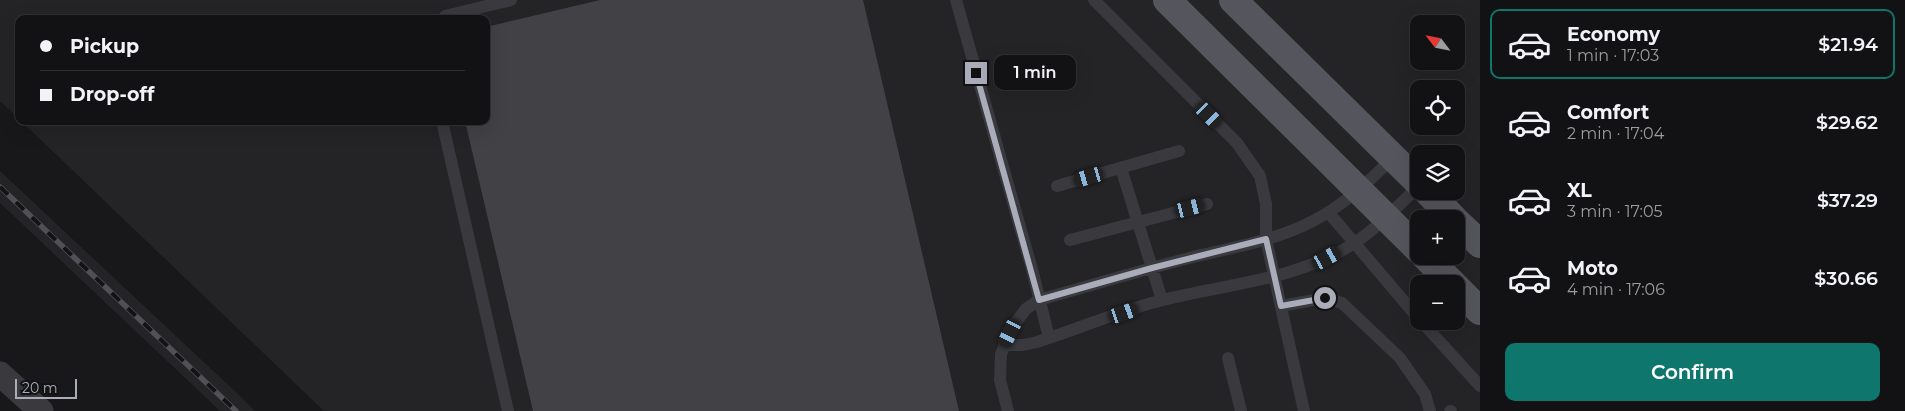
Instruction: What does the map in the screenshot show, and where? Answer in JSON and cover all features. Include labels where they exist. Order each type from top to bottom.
[{"type":"main road","points":[[1167,0],[1410,241]]},
{"type":"main road","points":[[1233,0],[1410,176]]},
{"type":"main road","points":[[1436,200],[1445,210]]},
{"type":"main road","points":[[1465,230],[1480,244]]},
{"type":"main road","points":[[1435,265],[1444,275]]},
{"type":"main road","points":[[1465,296],[1480,311]]},
{"type":"street","points":[[0,374],[41,411]]},
{"type":"lane","points":[[450,15],[511,0]]},
{"type":"lane","points":[[956,0],[1049,338]]},
{"type":"lane","points":[[1094,0],[1237,143],[1260,176],[1264,190],[1266,239],[1304,411]]},
{"type":"lane","points":[[443,125],[508,411]]},
{"type":"lane","points":[[1057,186],[1179,151]]},
{"type":"lane","points":[[1008,411],[1000,380],[1001,354],[1016,322],[1026,309],[1039,300],[1152,268],[1266,239],[1311,222],[1329,213],[1359,190],[1393,158]]},
{"type":"lane","points":[[1120,168],[1162,300]]},
{"type":"lane","points":[[1004,345],[1023,344],[1049,338],[1162,300],[1274,276],[1327,258],[1354,243],[1386,217],[1410,194]]},
{"type":"lane","points":[[1070,240],[1207,204]]},
{"type":"lane","points":[[1329,213],[1410,308]]},
{"type":"lane","points":[[1281,306],[1325,298],[1342,303],[1400,358],[1424,394],[1430,411]]},
{"type":"lane","points":[[1429,330],[1480,386]]},
{"type":"lane","points":[[1228,358],[1241,411]]},
{"type":"shaded area","points":[[0,0],[1480,0],[1480,411],[324,411],[25,125],[490,125],[490,15],[15,15],[15,115],[0,101]]},
{"type":"shaded area","points":[[0,171],[255,411],[220,411],[0,203]]},
{"type":"building","points":[[600,0],[863,0],[959,411],[533,411],[466,125],[490,125],[490,26]]},
{"type":"railway","points":[[0,187],[236,411]]},
{"type":"route","points":[[976,73],[1033,272],[1039,300],[1152,268],[1266,239],[1281,306],[1325,298]]}]
